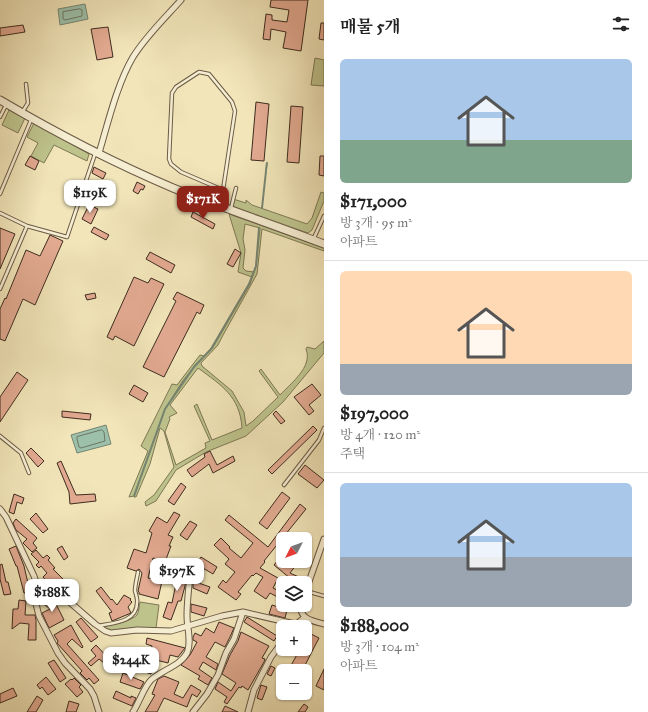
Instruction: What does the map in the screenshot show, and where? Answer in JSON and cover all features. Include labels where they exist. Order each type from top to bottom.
[{"type":"street","points":[[98,152],[126,72],[133,58],[141,46],[181,0]]},
{"type":"street","points":[[3,102],[32,119],[137,172],[230,210],[324,244]]},
{"type":"street","points":[[0,509],[6,517],[37,585],[37,609],[50,637],[65,663],[90,689],[99,712]]},
{"type":"street","points":[[311,576],[324,539]]},
{"type":"street","points":[[133,712],[150,682],[160,673],[172,667],[186,654],[189,648],[187,599],[191,568]]},
{"type":"street","points":[[37,585],[65,598],[98,626],[105,631],[111,632],[137,630],[171,631],[187,625],[243,612],[276,621]]},
{"type":"street","points":[[192,712],[207,694],[218,675],[234,639],[243,612]]},
{"type":"street","points":[[301,612],[304,618],[324,624]]},
{"type":"street","points":[[248,712],[254,690],[276,650]]},
{"type":"lane","points":[[220,206],[223,190],[235,111],[232,102],[208,74],[199,72],[176,87],[172,93],[169,159],[171,164],[181,172],[223,190]]},
{"type":"lane","points":[[22,113],[28,103],[26,84]]},
{"type":"lane","points":[[0,117],[3,102]]},
{"type":"lane","points":[[0,194],[32,119]]},
{"type":"lane","points":[[0,213],[27,226],[67,237],[98,152]]},
{"type":"lane","points":[[230,210],[236,188]]},
{"type":"lane","points":[[313,240],[324,216]]},
{"type":"lane","points":[[0,289],[27,226]]},
{"type":"lane","points":[[284,485],[319,440],[324,428]]},
{"type":"lane","points":[[0,436],[21,452],[29,473]]},
{"type":"lane","points":[[98,626],[120,622],[132,617],[137,605],[135,591],[138,572]]},
{"type":"lane","points":[[312,593],[324,596]]},
{"type":"shaded area","points":[[315,58],[324,60],[324,86],[311,85]]},
{"type":"shaded area","points":[[9,110],[25,118],[18,133],[2,125]]},
{"type":"shaded area","points":[[34,123],[89,154],[87,161],[54,145],[44,163],[31,156],[38,143],[27,137]]},
{"type":"shaded area","points":[[321,192],[324,193],[324,201],[312,230],[308,233],[232,205],[233,199],[246,203],[246,200],[252,205],[307,224],[312,218]]},
{"type":"shaded area","points":[[229,214],[324,248],[324,251],[262,229],[257,274],[218,345],[201,363],[202,366],[232,391],[244,412],[246,426],[278,397],[259,371],[261,369],[280,395],[295,380],[304,368],[307,356],[307,347],[315,349],[324,341],[324,353],[283,402],[246,436],[206,452],[176,470],[156,501],[146,506],[145,502],[154,495],[174,467],[164,431],[160,428],[150,464],[136,497],[134,497],[165,409],[194,367],[212,349],[250,284],[254,272],[252,277],[238,272],[241,253]],"holes":[[[245,224],[260,228],[256,266],[254,272],[246,271],[243,268],[245,250],[243,239]],[[198,368],[228,392],[238,408],[242,428],[212,440],[197,404],[194,406],[210,441],[205,443],[206,448],[176,465],[165,432],[170,419],[169,417],[177,413],[170,405]]]},
{"type":"shaded area","points":[[200,355],[204,356],[182,382],[165,409],[134,496],[129,497],[148,451],[141,446],[172,384],[177,385]]},
{"type":"shaded area","points":[[140,602],[159,605],[156,628],[112,631],[105,628],[108,625],[123,622],[135,617],[138,614]]},
{"type":"water","points":[[85,4],[88,19],[60,25],[58,9]]},
{"type":"water","points":[[106,425],[111,444],[77,453],[71,435]]},
{"type":"building","points":[[271,0],[308,0],[301,51],[283,48],[286,32],[271,29],[270,40],[263,39],[266,14],[272,15],[272,20],[287,22],[289,10],[270,7]]},
{"type":"building","points":[[321,23],[324,23],[324,40],[319,39]]},
{"type":"building","points":[[23,25],[25,32],[0,36],[0,28]]},
{"type":"building","points":[[108,27],[113,57],[97,60],[91,29]]},
{"type":"building","points":[[256,102],[269,104],[264,161],[251,160]]},
{"type":"building","points":[[291,106],[303,107],[299,163],[287,162]]},
{"type":"building","points":[[30,156],[39,161],[35,170],[25,165]]},
{"type":"building","points":[[320,156],[324,156],[324,176],[319,175]]},
{"type":"building","points":[[94,167],[106,173],[103,179],[92,173]]},
{"type":"building","points":[[137,182],[145,186],[138,194],[133,191]]},
{"type":"building","points":[[89,205],[98,209],[91,224],[82,219]]},
{"type":"building","points":[[193,212],[215,224],[213,229],[191,217]]},
{"type":"building","points":[[94,227],[109,235],[106,240],[91,232]]},
{"type":"building","points":[[0,228],[15,234],[0,269]]},
{"type":"building","points":[[50,235],[63,241],[35,305],[23,299],[5,341],[0,339],[0,309],[5,298],[6,299],[26,250],[40,256]]},
{"type":"building","points":[[235,249],[241,253],[233,267],[227,264]]},
{"type":"building","points":[[150,252],[175,265],[171,273],[146,259]]},
{"type":"building","points":[[134,277],[148,283],[151,278],[164,284],[134,346],[115,336],[113,340],[107,337]]},
{"type":"building","points":[[177,292],[204,305],[200,314],[197,312],[164,377],[143,367],[176,301],[173,299]]},
{"type":"building","points":[[95,293],[96,298],[87,300],[85,295]]},
{"type":"building","points":[[17,372],[28,380],[0,422],[0,397]]},
{"type":"building","points":[[312,384],[321,395],[309,405],[314,411],[309,415],[294,397]]},
{"type":"building","points":[[134,385],[148,393],[143,402],[129,394]]},
{"type":"building","points":[[62,411],[91,414],[90,420],[62,417]]},
{"type":"building","points":[[276,411],[285,421],[281,424],[273,414]]},
{"type":"building","points":[[313,426],[317,430],[272,474],[268,470]]},
{"type":"building","points":[[31,448],[44,461],[38,467],[26,453]]},
{"type":"building","points":[[210,451],[217,465],[233,456],[235,461],[213,473],[209,464],[192,477],[187,470],[205,457],[204,454]]},
{"type":"building","points":[[61,461],[76,495],[95,494],[96,501],[70,504],[69,492],[57,463]]},
{"type":"building","points":[[305,465],[324,480],[317,488],[298,474]]},
{"type":"building","points":[[181,483],[186,487],[174,505],[168,501]]},
{"type":"building","points":[[282,492],[290,498],[267,529],[259,523]]},
{"type":"building","points":[[14,494],[24,498],[22,504],[17,502],[14,514],[9,512]]},
{"type":"building","points":[[300,504],[306,509],[287,532],[279,532]]},
{"type":"building","points":[[174,512],[180,515],[168,535],[173,537],[165,562],[153,558],[148,578],[162,581],[158,599],[139,594],[138,591],[142,573],[139,569],[136,571],[127,568],[134,549],[146,553],[152,533],[149,531],[157,517],[167,523]]},
{"type":"building","points":[[36,513],[48,529],[43,533],[30,519]]},
{"type":"building","points":[[229,515],[268,547],[276,536],[276,546],[260,568],[276,577],[276,582],[273,588],[276,590],[276,596],[270,593],[266,599],[254,591],[263,577],[256,573],[253,576],[252,575],[238,592],[241,594],[236,600],[218,587],[223,580],[226,583],[235,572],[225,564],[229,559],[214,545],[221,538],[230,547],[229,548],[241,558],[253,543],[225,520]]},
{"type":"building","points":[[16,519],[37,538],[33,543],[37,548],[32,552],[23,543],[27,539],[16,530],[13,523]]},
{"type":"building","points":[[190,521],[197,525],[187,540],[180,535]]},
{"type":"building","points":[[16,546],[24,566],[30,592],[24,593],[17,566],[9,549]]},
{"type":"building","points":[[62,546],[68,557],[64,560],[57,549]]},
{"type":"building","points":[[36,550],[43,558],[47,555],[50,558],[48,560],[55,568],[53,569],[63,579],[57,586],[52,582],[49,584],[43,577],[47,573],[41,566],[39,568],[36,565],[39,562],[31,554]]},
{"type":"building","points":[[201,557],[217,567],[213,574],[196,564]]},
{"type":"building","points":[[2,564],[6,582],[8,582],[11,594],[4,595],[0,579],[0,565]]},
{"type":"building","points":[[180,564],[188,566],[185,586],[181,601],[178,601],[171,620],[163,617],[168,602],[172,603]]},
{"type":"building","points":[[278,568],[294,568],[290,573],[297,576],[287,576]]},
{"type":"building","points":[[193,581],[210,587],[207,594],[193,588]]},
{"type":"building","points":[[101,587],[117,605],[124,595],[131,599],[130,600],[132,602],[128,607],[131,613],[112,621],[109,613],[112,612],[96,591]]},
{"type":"building","points":[[44,596],[57,606],[64,620],[49,628],[42,613],[50,609],[40,601]]},
{"type":"building","points":[[19,600],[26,601],[25,615],[35,615],[36,640],[28,640],[29,624],[20,623],[12,629],[13,609],[18,609]]},
{"type":"building","points":[[191,604],[207,608],[204,616],[191,612]]},
{"type":"building","points":[[272,605],[276,606],[276,612],[286,612],[285,618],[269,614]]},
{"type":"building","points":[[247,617],[276,635],[276,638],[274,641],[244,622]]},
{"type":"building","points":[[81,618],[98,637],[91,642],[76,622]]},
{"type":"building","points":[[219,622],[234,628],[225,647],[215,642],[206,657],[218,664],[216,670],[203,662],[199,669],[212,678],[208,685],[198,679],[200,676],[181,665],[190,655],[197,642],[193,640],[195,633],[201,636],[206,628],[214,633]]},
{"type":"building","points":[[71,625],[83,647],[82,648],[72,639],[67,644],[99,680],[94,684],[89,678],[87,680],[80,673],[82,671],[57,643],[58,641],[54,635]]},
{"type":"building","points":[[241,632],[269,646],[262,658],[265,659],[264,662],[248,690],[242,686],[241,688],[239,687],[227,704],[224,702],[227,697],[215,689],[218,682],[231,691],[236,683],[222,674]]},
{"type":"building","points":[[312,634],[319,638],[312,652]]},
{"type":"building","points":[[147,638],[185,648],[178,657],[170,655],[168,663],[156,660],[151,674],[130,667],[132,661],[147,666],[152,646],[146,644]]},
{"type":"building","points":[[96,645],[110,660],[107,664],[99,659],[91,666],[88,663],[96,656],[91,650]]},
{"type":"building","points":[[296,656],[310,656],[306,664],[292,664]]},
{"type":"building","points":[[54,660],[66,678],[60,682],[48,663]]},
{"type":"building","points":[[271,666],[275,668],[271,676],[267,674]]},
{"type":"building","points":[[324,669],[324,690],[316,686]]},
{"type":"building","points":[[123,673],[144,682],[140,689],[120,682]]},
{"type":"building","points":[[164,676],[179,682],[174,694],[183,698],[191,685],[201,691],[197,697],[192,694],[187,707],[164,698],[157,712],[145,712],[155,695],[152,694],[158,679]]},
{"type":"building","points":[[46,677],[56,689],[48,695],[42,687],[40,689],[37,685]]},
{"type":"building","points":[[74,678],[81,685],[79,687],[83,692],[77,697],[65,684]]},
{"type":"building","points":[[261,685],[267,687],[262,700],[257,698]]},
{"type":"building","points":[[13,688],[17,696],[0,703],[0,694]]},
{"type":"building","points":[[116,691],[131,698],[131,696],[136,698],[132,706],[113,698]]},
{"type":"building","points":[[37,696],[43,700],[36,712],[27,712]]},
{"type":"building","points":[[69,701],[79,704],[76,712],[66,712]]},
{"type":"building","points":[[304,704],[308,707],[305,712],[298,712]]},
{"type":"building","points":[[225,706],[238,712],[222,712]]},
{"type":"waterway","points":[[266,170],[267,163]]},
{"type":"waterway","points":[[262,208],[266,171]]},
{"type":"waterway","points":[[134,496],[165,409],[194,367],[211,349],[249,284],[256,266],[259,228]]}]
